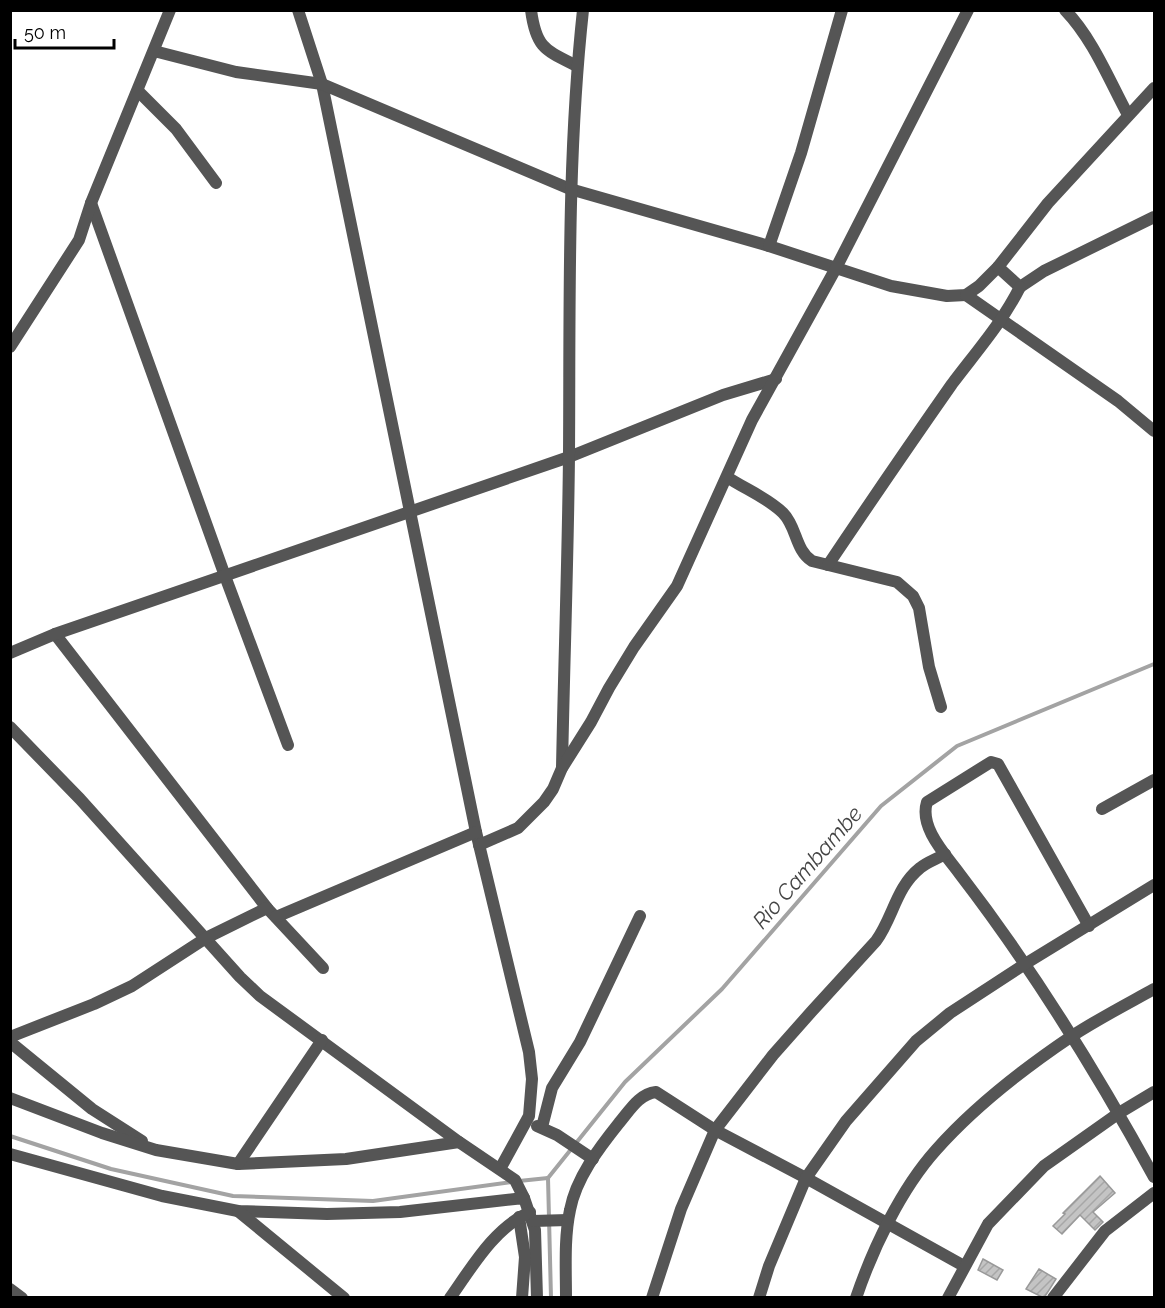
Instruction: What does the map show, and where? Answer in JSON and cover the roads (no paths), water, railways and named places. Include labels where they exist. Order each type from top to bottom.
[{"type":"street","points":[[10,347],[79,240],[91,203],[170,10]]},
{"type":"street","points":[[298,10],[322,84],[476,832],[529,1052],[532,1094],[527,1122],[500,1168]]},
{"type":"street","points":[[531,10],[534,30],[540,43],[552,53],[577,66]]},
{"type":"street","points":[[562,768],[569,457],[570,189],[577,66],[583,10]]},
{"type":"street","points":[[769,246],[801,153],[842,10]]},
{"type":"street","points":[[479,845],[518,828],[532,816],[553,789],[562,768],[634,647],[677,586],[752,420],[836,268],[968,10]]},
{"type":"street","points":[[1065,10],[1075,21],[1089,44],[1128,115]]},
{"type":"street","points":[[154,51],[236,72],[322,84],[570,189],[769,246],[891,286],[947,296],[966,295],[979,286],[998,267],[1048,203],[1155,88]]},
{"type":"street","points":[[138,91],[176,129],[216,183]]},
{"type":"street","points":[[91,203],[288,745]]},
{"type":"street","points":[[828,565],[928,419],[1001,321],[1020,287],[1044,271],[1155,217]]},
{"type":"street","points":[[998,267],[1020,287]]},
{"type":"street","points":[[966,295],[1118,401],[1155,431]]},
{"type":"street","points":[[10,653],[55,634],[569,457],[723,395],[776,379]]},
{"type":"street","points":[[728,477],[783,513],[792,525],[805,556],[812,561],[897,582],[913,596],[919,608],[929,667],[941,707]]},
{"type":"street","points":[[55,634],[272,912],[323,969]]},
{"type":"street","points":[[10,727],[80,799],[225,962],[261,996],[459,1142],[515,1180],[535,1230],[537,1298]]},
{"type":"street","points":[[1089,926],[996,763],[988,764],[927,802],[924,811],[926,821],[945,854],[1025,964],[1073,1036],[1155,1177]]},
{"type":"street","points":[[1102,809],[1155,780]]},
{"type":"street","points":[[10,1037],[94,1004],[132,986],[206,938],[476,832]]},
{"type":"street","points":[[652,1298],[681,1209],[715,1130],[773,1055],[876,941],[885,928],[898,895],[908,879],[921,867],[945,854]]},
{"type":"street","points":[[759,1298],[769,1266],[806,1178],[846,1121],[916,1041],[950,1013],[1025,964],[1155,885]]},
{"type":"street","points":[[542,1127],[552,1088],[580,1042],[640,916]]},
{"type":"street","points":[[856,1298],[888,1224],[910,1185],[942,1144],[999,1089],[1073,1036],[1155,989]]},
{"type":"street","points":[[238,1164],[322,1040]]},
{"type":"street","points":[[10,1042],[92,1109],[156,1150]]},
{"type":"street","points":[[566,1298],[564,1220],[589,1156],[638,1100],[647,1093],[656,1092],[715,1130],[964,1266]]},
{"type":"street","points":[[948,1298],[988,1224],[1044,1166],[1119,1113],[1155,1092]]},
{"type":"street","points":[[10,1098],[102,1133],[156,1150],[238,1164],[346,1159],[459,1142]]},
{"type":"street","points":[[527,1122],[557,1135],[589,1156]]},
{"type":"street","points":[[10,1154],[162,1196],[238,1211],[327,1214],[400,1212],[524,1198]]},
{"type":"street","points":[[1053,1298],[1105,1231],[1155,1193]]},
{"type":"street","points":[[238,1211],[344,1298]]},
{"type":"street","points":[[450,1298],[491,1242],[503,1230],[531,1218],[564,1220]]},
{"type":"street","points":[[522,1298],[531,1218]]},
{"type":"street","points":[[10,1289],[22,1298]]},
{"type":"waterway","name":"Rio Cambambe","points":[[548,1178],[625,1082],[722,989],[881,806],[957,746],[1154,664]]},
{"type":"waterway","points":[[10,1136],[111,1169],[233,1196],[373,1201],[512,1182]]},
{"type":"waterway","points":[[548,1178],[551,1298]]},
{"type":"waterway","points":[[519,1181],[548,1178]]}]
